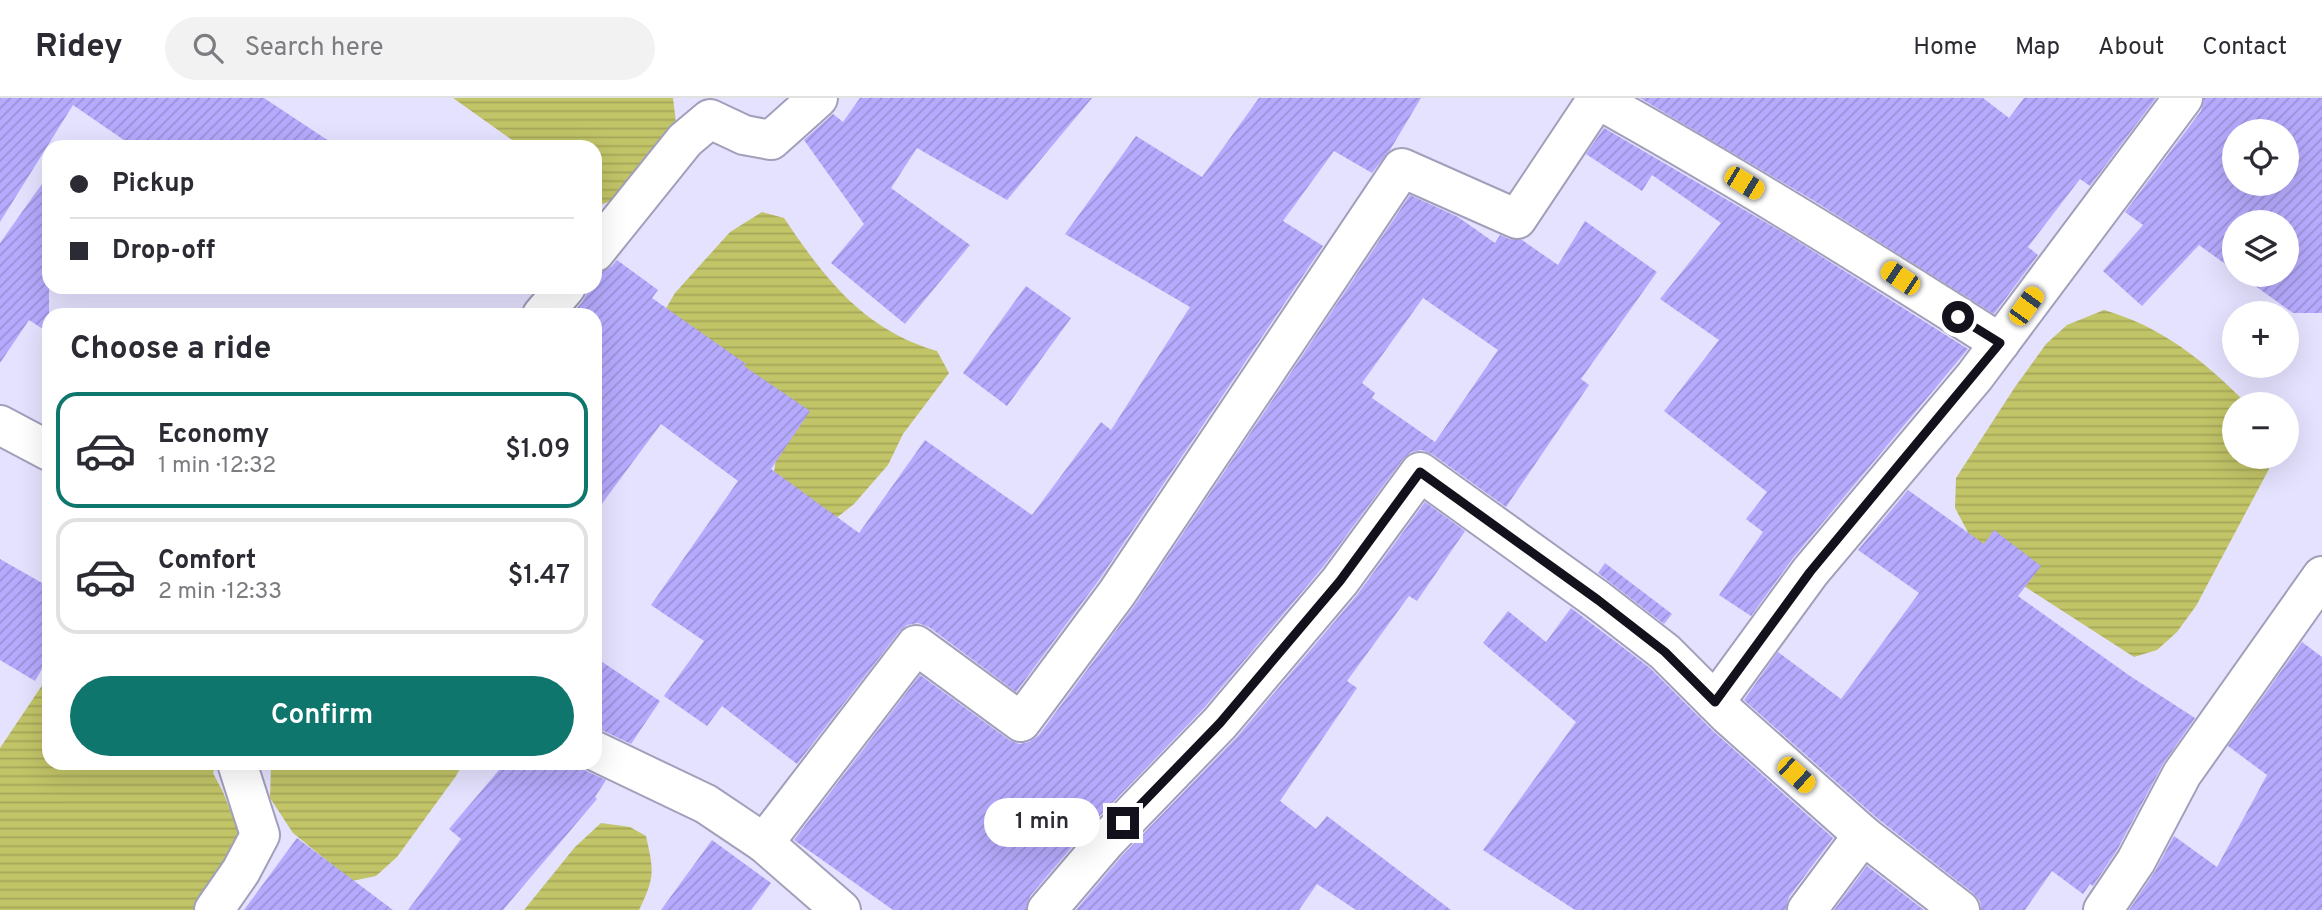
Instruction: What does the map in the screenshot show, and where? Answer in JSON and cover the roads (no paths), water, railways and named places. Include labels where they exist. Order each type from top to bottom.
[{"type":"street","points":[[602,243],[685,140],[710,119],[744,135],[771,140],[818,98]]},
{"type":"street","points":[[1715,702],[1810,572],[2000,343],[2183,98]]},
{"type":"street","points":[[764,843],[916,645],[1021,722],[1117,593],[1402,168],[1517,219],[1597,99],[1744,183],[1881,266],[2000,343]]},
{"type":"street","points":[[548,308],[560,294]]},
{"type":"street","points":[[0,425],[42,447]]},
{"type":"street","points":[[1047,910],[1106,841],[1220,723],[1340,581],[1420,472],[1598,600],[1665,652],[1715,702],[1863,835],[1960,910]]},
{"type":"street","points":[[2103,910],[2136,861],[2182,774],[2322,576]]},
{"type":"street","points":[[602,754],[706,804],[764,843],[841,910]]},
{"type":"street","points":[[214,910],[241,871],[260,835],[239,770]]},
{"type":"street","points":[[1807,910],[1863,835]]}]
